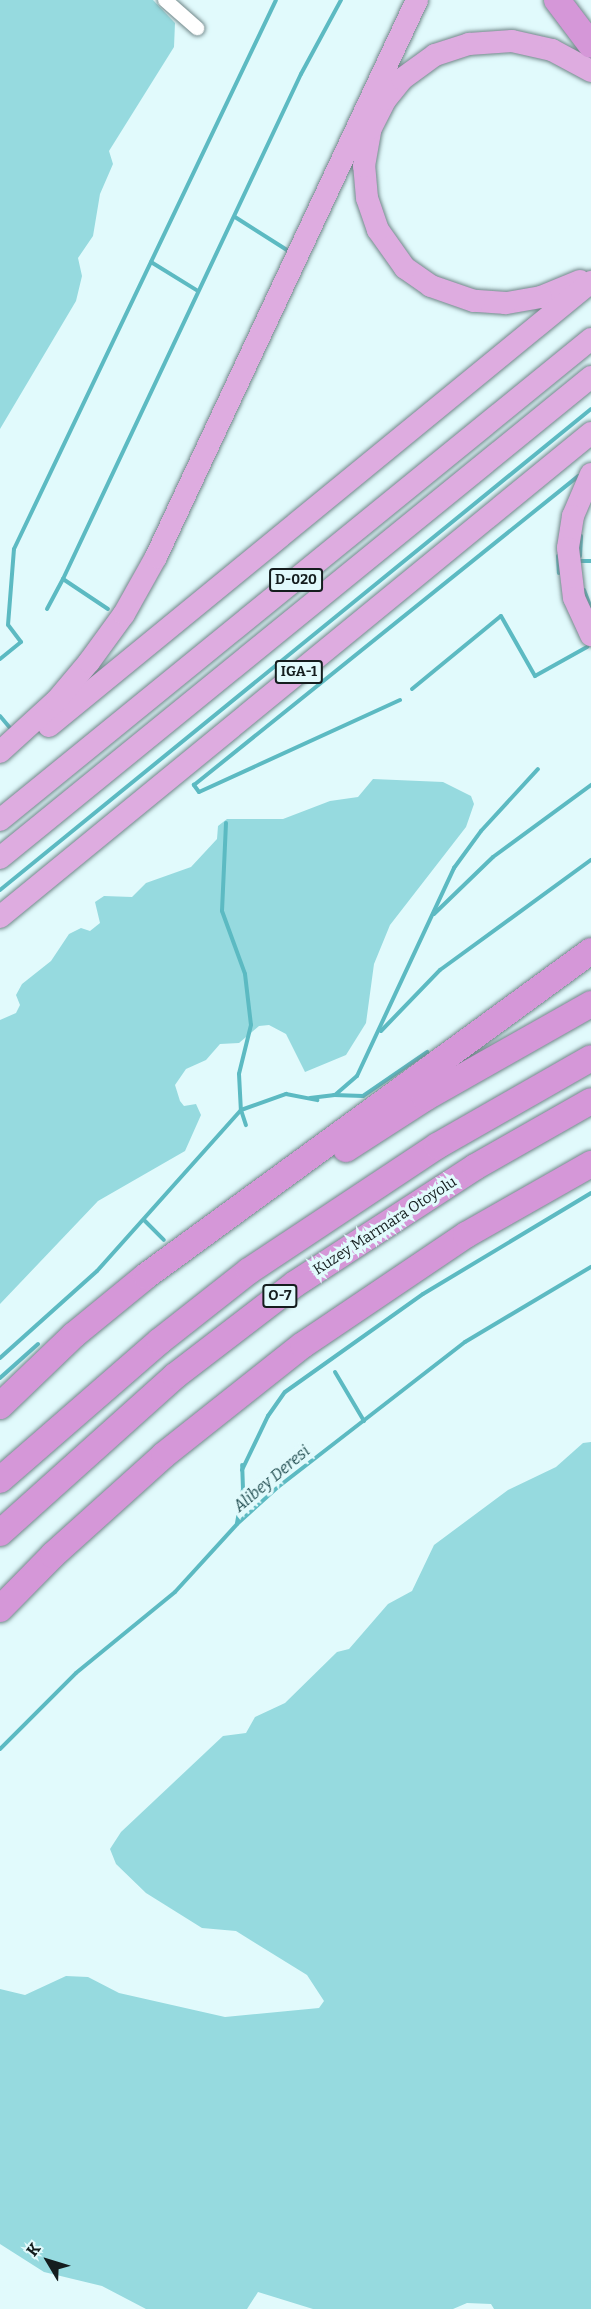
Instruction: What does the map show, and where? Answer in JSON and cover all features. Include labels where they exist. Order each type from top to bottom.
[{"type":"highway","points":[[0,752],[57,700],[124,615],[156,557],[417,0]]},
{"type":"highway","points":[[557,0],[591,45]]},
{"type":"highway","points":[[591,71],[552,50],[512,41],[469,44],[435,55],[402,79],[386,99],[371,128],[364,166],[367,198],[381,236],[405,268],[430,286],[474,301],[506,303],[558,292],[591,273]]},
{"type":"highway","points":[[0,765],[591,282]]},
{"type":"highway","name":"D-020","points":[[0,820],[591,339]]},
{"type":"highway","name":"D-020","points":[[0,858],[591,377]]},
{"type":"highway","name":"IGA-1","points":[[0,917],[591,433]]},
{"type":"highway","points":[[591,474],[573,516],[568,548],[572,591],[591,635]]},
{"type":"highway","points":[[0,1406],[74,1335],[146,1276],[591,951]]},
{"type":"highway","points":[[39,1371],[216,1240],[360,1140],[481,1065],[591,1004]]},
{"type":"highway","name":"O-7","points":[[0,1480],[159,1341],[249,1271],[437,1146],[591,1059]]},
{"type":"highway","name":"Kuzey Marmara Otoyolu","points":[[0,1533],[175,1376],[295,1284],[445,1186],[591,1101]]},
{"type":"highway","points":[[0,1609],[164,1455],[303,1345],[466,1235],[591,1164]]},
{"type":"street","points":[[165,0],[197,28]]},
{"type":"shaded area","points":[[0,0],[153,0],[175,23],[174,47],[109,151],[113,164],[100,194],[93,236],[78,258],[82,276],[76,301],[0,429]]},
{"type":"shaded area","points":[[373,779],[443,782],[471,796],[474,804],[466,827],[390,925],[374,964],[366,1023],[346,1055],[305,1072],[286,1034],[269,1025],[259,1026],[239,1043],[220,1044],[206,1060],[186,1069],[175,1085],[184,1106],[196,1104],[201,1115],[185,1151],[98,1201],[0,1304],[0,1020],[16,1013],[20,1005],[16,995],[22,984],[51,961],[69,934],[81,928],[90,931],[100,923],[95,902],[104,896],[132,897],[146,883],[191,867],[217,839],[218,826],[227,819],[283,819],[330,801],[358,797]]},
{"type":"shaded area","points":[[591,1442],[591,2309],[494,2309],[491,2304],[467,2303],[453,2309],[313,2309],[258,2292],[247,2309],[146,2309],[102,2286],[44,2272],[0,2244],[0,1989],[25,1995],[66,1976],[88,1977],[119,1993],[225,2017],[319,2008],[324,2001],[307,1975],[236,1931],[202,1928],[146,1893],[116,1864],[110,1849],[121,1832],[223,1736],[246,1733],[255,1717],[285,1703],[337,1652],[349,1649],[388,1604],[412,1591],[434,1545],[508,1490],[556,1467],[583,1443]]},
{"type":"waterway","points":[[0,659],[21,642],[8,625],[14,549],[276,0]]},
{"type":"waterway","points":[[63,579],[301,74],[341,0]]},
{"type":"waterway","points":[[235,217],[287,250]]},
{"type":"waterway","points":[[151,262],[198,291]]},
{"type":"waterway","points":[[0,890],[591,409]]},
{"type":"waterway","points":[[400,700],[199,792],[194,785],[578,476]]},
{"type":"waterway","points":[[580,556],[581,536]]},
{"type":"waterway","points":[[558,556],[559,573]]},
{"type":"waterway","points":[[579,561],[591,561]]},
{"type":"waterway","points":[[47,609],[63,579],[108,609]]},
{"type":"waterway","points":[[584,590],[591,608]]},
{"type":"waterway","points":[[412,689],[501,616],[535,676],[587,647]]},
{"type":"waterway","points":[[0,716],[10,728]]},
{"type":"waterway","points":[[310,1098],[335,1095],[357,1076],[454,868],[481,831],[538,769]]},
{"type":"waterway","points":[[434,914],[493,857],[591,785]]},
{"type":"waterway","points":[[226,823],[222,911],[245,974],[251,1025],[239,1074],[241,1110],[246,1125]]},
{"type":"waterway","points":[[381,1031],[440,970],[591,860]]},
{"type":"waterway","points":[[334,1095],[363,1096],[427,1052]]},
{"type":"waterway","points":[[0,1358],[97,1271],[241,1110],[286,1094],[317,1100]]},
{"type":"waterway","points":[[242,1470],[268,1416],[285,1392],[423,1294],[591,1193]]},
{"type":"waterway","points":[[144,1220],[164,1240]]},
{"type":"waterway","name":"Alibey Deresi","points":[[0,1749],[76,1673],[175,1592],[237,1524],[278,1487],[465,1342],[591,1267]]},
{"type":"waterway","points":[[0,1378],[38,1344]]},
{"type":"waterway","points":[[335,1372],[364,1421]]},
{"type":"waterway","points":[[237,1523],[243,1489],[242,1465]]}]
